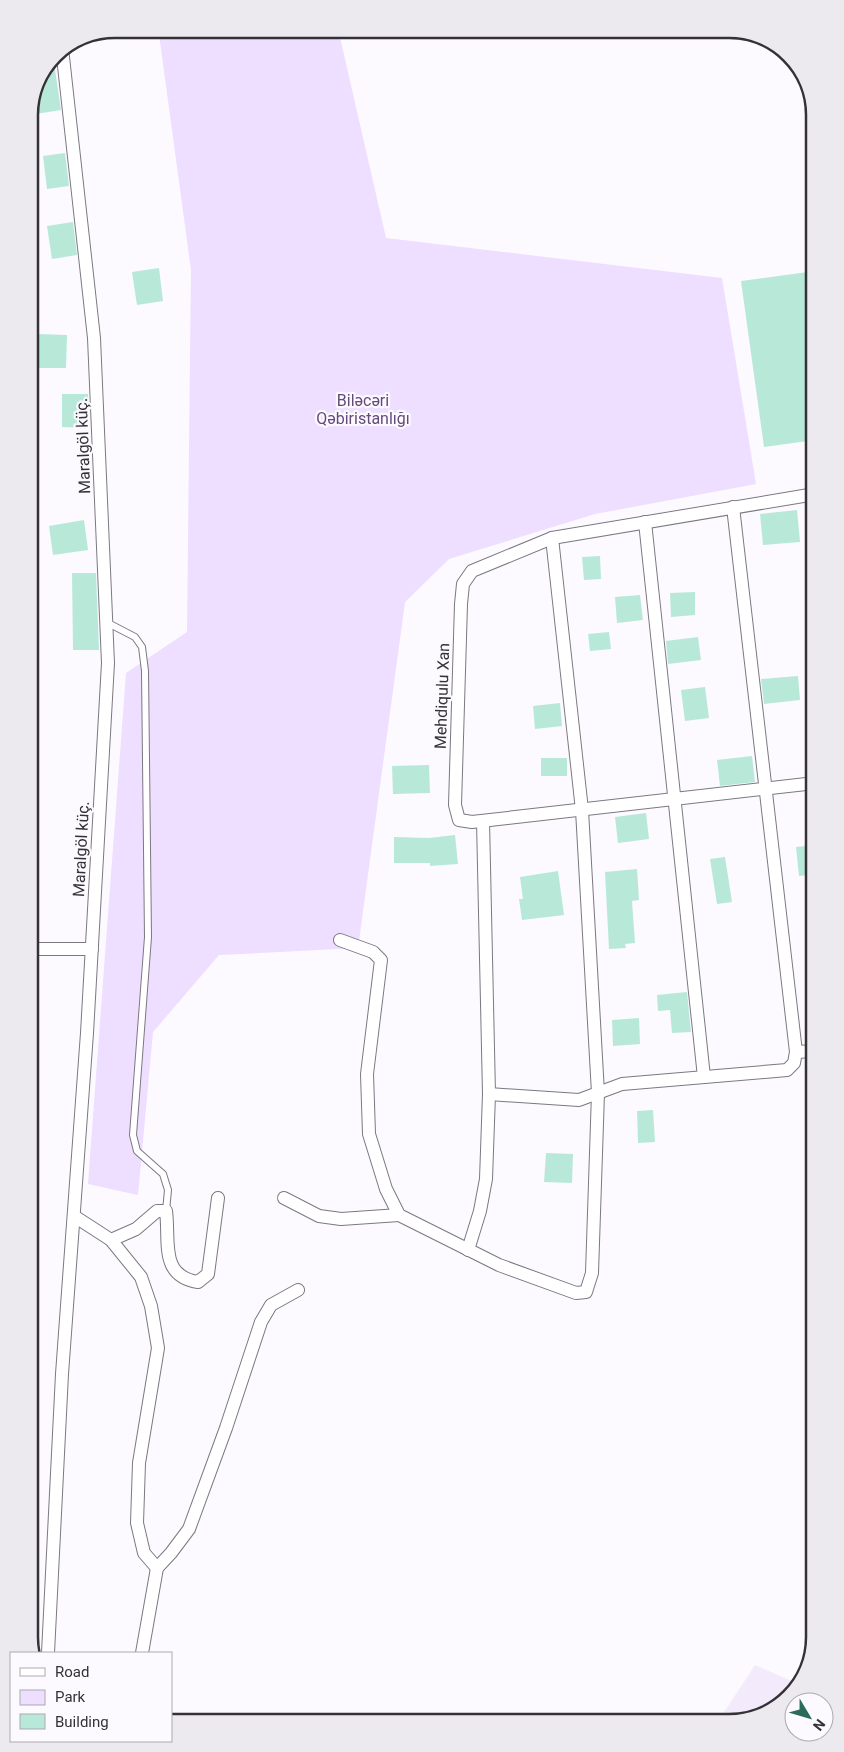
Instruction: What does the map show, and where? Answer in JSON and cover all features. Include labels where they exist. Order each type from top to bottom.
[{"type":"street","name":"Maralgöl küç.","points":[[48,1652],[62,1374],[92,948],[108,663],[94,338],[63,58]]},
{"type":"street","name":"Mehdiqulu Xan","points":[[806,495],[552,538],[472,571],[463,584],[455,805],[459,820],[483,821],[806,785]]},
{"type":"street","points":[[489,1094],[579,1100],[622,1084],[787,1070],[794,1063],[796,1052],[733,507]]},
{"type":"street","points":[[645,522],[704,1077]]},
{"type":"street","points":[[284,1198],[319,1216],[341,1219],[399,1215],[499,1265],[576,1293],[586,1292],[592,1273],[598,1093],[582,810],[552,538]]},
{"type":"street","points":[[468,1250],[480,1211],[486,1179],[489,1094],[483,821]]},
{"type":"street","points":[[340,940],[373,952],[381,960],[367,1074],[369,1134],[386,1189],[399,1215]]},
{"type":"street","points":[[38,949],[92,948]]},
{"type":"street","points":[[796,1052],[806,1051]]},
{"type":"street","points":[[111,1240],[136,1229],[158,1210],[166,1211],[170,1265],[176,1273],[186,1280],[198,1282],[208,1274],[218,1198]]},
{"type":"street","points":[[74,1216],[111,1240],[140,1277],[151,1306],[158,1348],[139,1463],[137,1523],[144,1553],[157,1568]]},
{"type":"street","points":[[142,1652],[157,1568],[172,1554],[188,1529],[226,1428],[261,1322],[271,1305],[298,1290]]},
{"type":"lane","points":[[106,622],[134,637],[142,647],[145,671],[148,937],[133,1135],[136,1151],[163,1174],[168,1190],[166,1211]]},
{"type":"shaded area","points":[[755,1665],[793,1681],[776,1699],[759,1709],[745,1713],[723,1714]]},
{"type":"green space","name":"Biləcəri Qəbiristanlığı","points":[[160,38],[340,38],[386,238],[722,278],[756,484],[595,514],[449,559],[405,602],[358,948],[219,955],[153,1032],[138,1195],[88,1184],[126,673],[187,632],[191,270]]},
{"type":"building","points":[[55,66],[61,110],[38,114],[40,94],[45,80]]},
{"type":"building","points":[[65,153],[69,186],[47,189],[43,156]]},
{"type":"building","points":[[73,222],[77,255],[52,259],[47,226]]},
{"type":"building","points":[[159,268],[163,301],[137,305],[132,272]]},
{"type":"building","points":[[806,272],[806,441],[764,447],[741,281]]},
{"type":"building","points":[[39,334],[67,335],[66,368],[39,368]]},
{"type":"building","points":[[62,394],[88,394],[89,428],[62,427]]},
{"type":"building","points":[[797,510],[800,542],[763,545],[760,514]]},
{"type":"building","points":[[84,520],[88,550],[53,555],[49,526]]},
{"type":"building","points":[[600,556],[601,579],[584,580],[582,557]]},
{"type":"building","points":[[72,573],[96,573],[99,650],[73,650]]},
{"type":"building","points":[[695,592],[695,615],[671,617],[670,593]]},
{"type":"building","points":[[640,595],[643,620],[617,623],[615,597]]},
{"type":"building","points":[[609,632],[611,649],[590,651],[588,634]]},
{"type":"building","points":[[698,637],[701,660],[668,664],[666,641]]},
{"type":"building","points":[[798,676],[800,700],[764,704],[761,679]]},
{"type":"building","points":[[705,687],[709,718],[685,721],[681,690]]},
{"type":"building","points":[[560,703],[562,726],[535,729],[533,706]]},
{"type":"building","points":[[752,756],[755,782],[720,786],[717,760]]},
{"type":"building","points":[[541,758],[567,758],[567,776],[541,776]]},
{"type":"building","points":[[429,765],[430,793],[393,794],[392,766]]},
{"type":"building","points":[[646,813],[649,839],[618,843],[615,817]]},
{"type":"building","points":[[455,835],[458,864],[430,866],[430,863],[394,863],[394,837],[429,838]]},
{"type":"building","points":[[806,846],[806,875],[799,876],[796,847]]},
{"type":"building","points":[[725,857],[732,902],[717,904],[710,859]]},
{"type":"building","points":[[637,869],[639,900],[632,901],[635,943],[625,944],[626,948],[609,949],[605,872]]},
{"type":"building","points":[[558,871],[564,915],[522,920],[519,899],[523,899],[520,877]]},
{"type":"building","points":[[687,992],[691,1032],[672,1033],[670,1010],[658,1011],[657,995]]},
{"type":"building","points":[[639,1018],[640,1044],[613,1046],[612,1020]]},
{"type":"building","points":[[653,1110],[655,1142],[638,1143],[637,1111]]},
{"type":"building","points":[[546,1153],[573,1154],[572,1183],[544,1182]]}]
